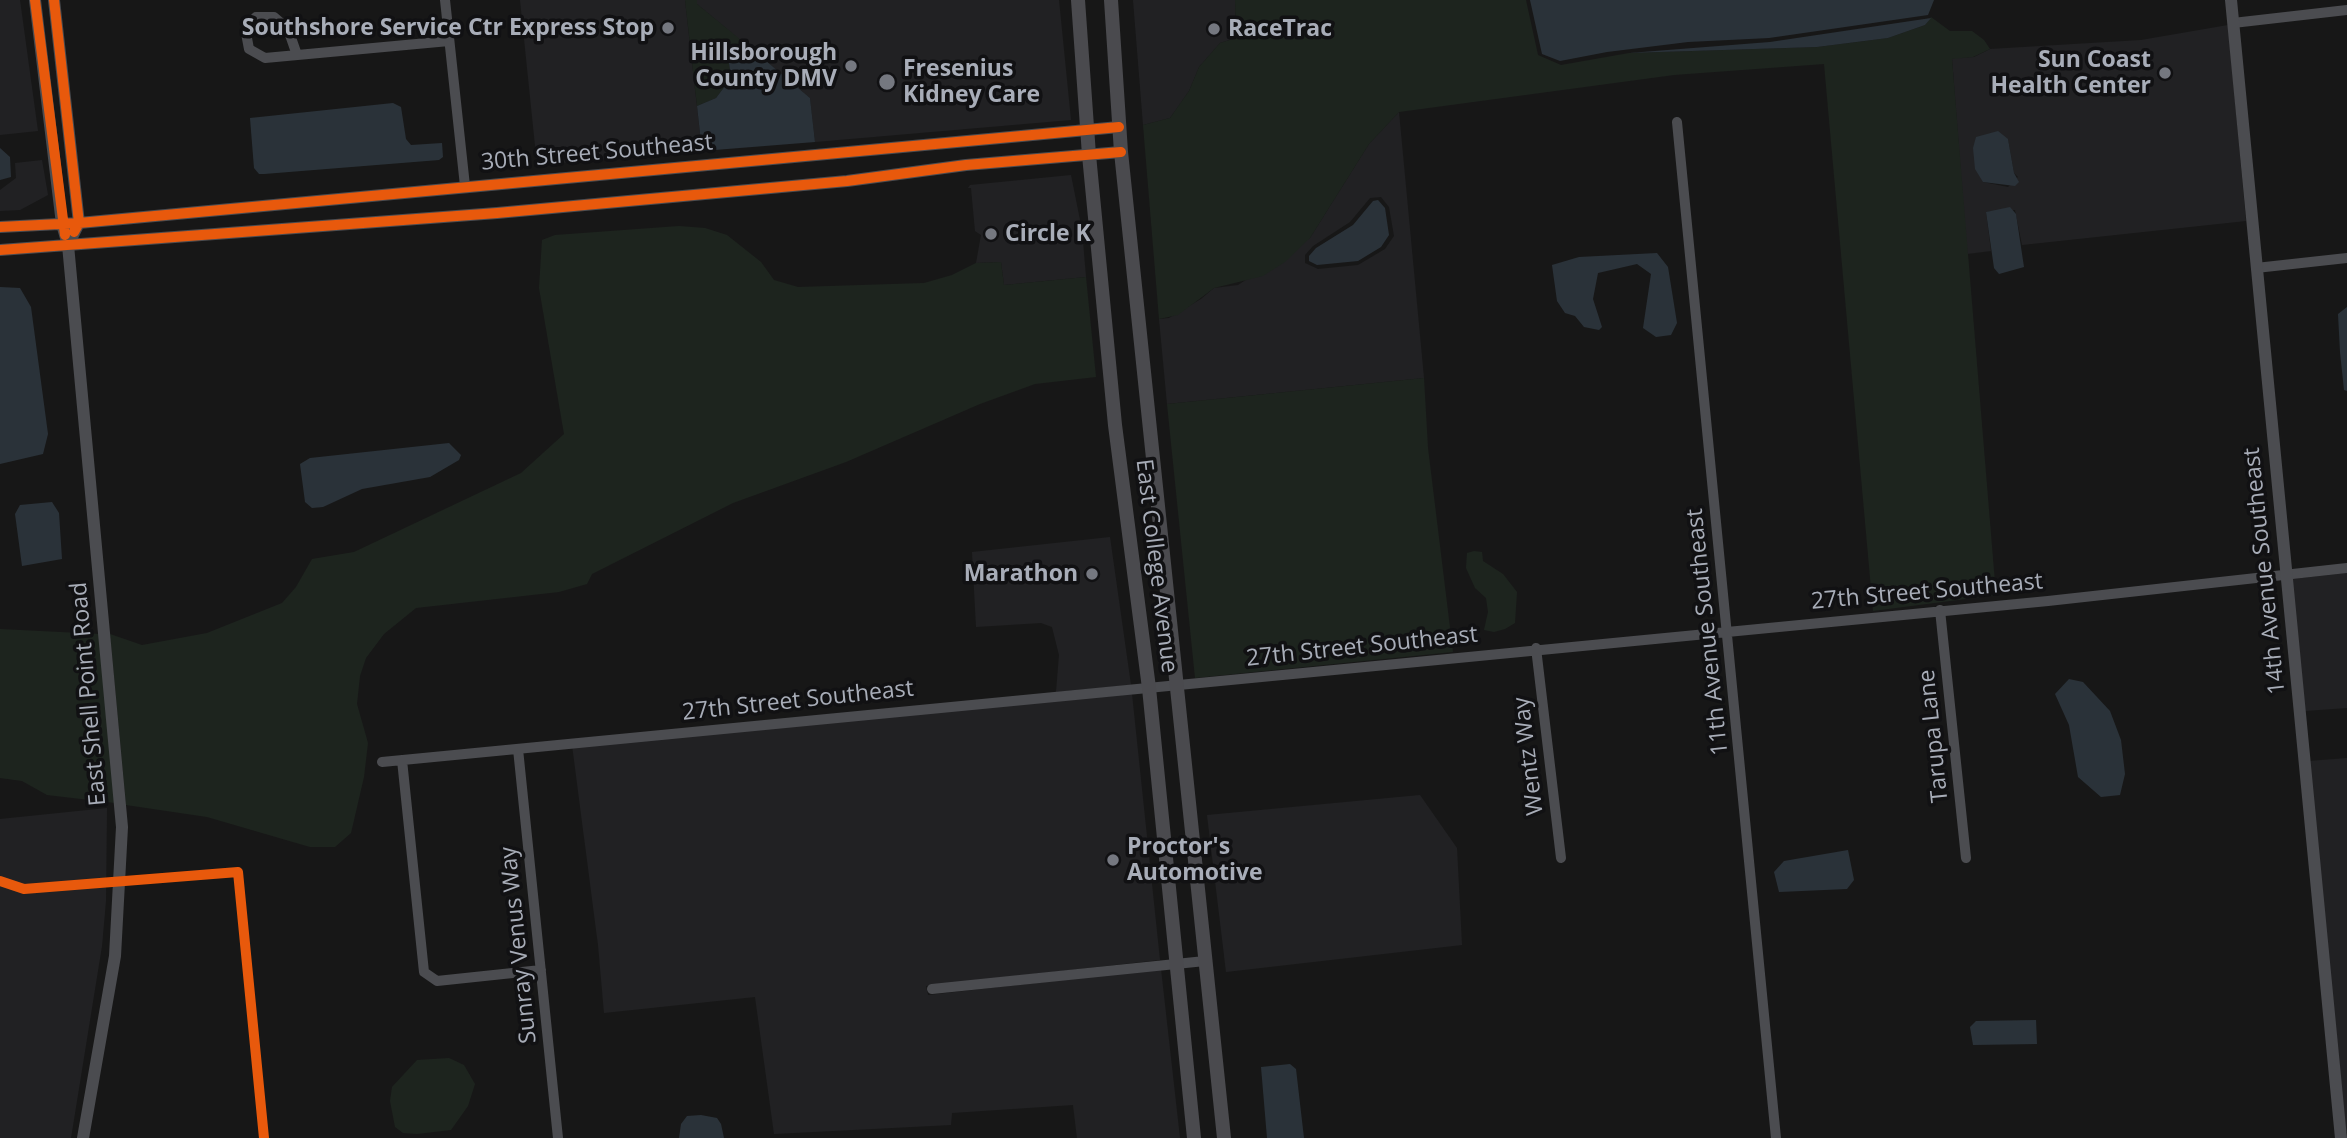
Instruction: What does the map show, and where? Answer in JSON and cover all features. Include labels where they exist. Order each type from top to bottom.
[{"type":"main road","name":"East College Avenue","points":[[1078,0],[1089,155],[1115,425],[1149,688],[1194,1138]]},
{"type":"main road","name":"East College Avenue","points":[[1111,0],[1121,152],[1224,1138]]},
{"type":"street","name":"East Shell Point Road","points":[[35,0],[62,224],[68,245],[122,827],[115,956],[83,1138]]},
{"type":"street","points":[[54,0],[79,223],[68,245]]},
{"type":"street","points":[[445,0],[465,186]]},
{"type":"street","name":"14th Avenue Southeast","points":[[2231,0],[2340,1138]]},
{"type":"street","points":[[2233,23],[2347,10]]},
{"type":"street","points":[[297,55],[288,29],[274,17],[256,17],[249,24],[247,41],[256,56],[265,58],[449,41]]},
{"type":"street","name":"11th Avenue Southeast","points":[[1677,122],[1776,1138]]},
{"type":"street","name":"30th Street Southeast","points":[[0,228],[79,223],[1119,127]]},
{"type":"street","points":[[0,250],[498,213],[1121,152]]},
{"type":"street","points":[[2256,268],[2347,258]]},
{"type":"street","name":"27th Street Southeast","points":[[382,762],[2347,568]]},
{"type":"street","name":"Tarupa Lane","points":[[1940,610],[1966,858]]},
{"type":"street","name":"Wentz Way","points":[[1536,649],[1561,858]]},
{"type":"street","name":"Sunray Venus Way","points":[[518,749],[558,1138]]},
{"type":"street","points":[[402,760],[424,972],[437,981],[541,970]]},
{"type":"street","points":[[932,989],[1205,961]]},
{"type":"street","points":[[2340,1138],[2347,1137]]},
{"type":"shaded area","points":[[0,0],[20,0],[38,131],[0,135]]},
{"type":"shaded area","points":[[520,0],[685,0],[702,151],[537,165]]},
{"type":"shaded area","points":[[685,0],[697,0],[697,4],[747,45],[728,56],[731,78],[716,98],[697,106]]},
{"type":"shaded area","points":[[697,0],[1059,0],[1071,120],[815,142],[810,98],[697,4]]},
{"type":"shaded area","points":[[1133,0],[1235,0],[1236,38],[1220,43],[1199,67],[1189,91],[1170,118],[1143,125]]},
{"type":"shaded area","points":[[1235,0],[1526,0],[1538,55],[1561,65],[1629,53],[1817,47],[1888,38],[1925,25],[1931,17],[1950,31],[1972,31],[1984,40],[1990,49],[1973,57],[1952,59],[1996,595],[1873,611],[1824,64],[1674,75],[1399,112],[1369,144],[1310,238],[1285,262],[1263,276],[1214,288],[1178,315],[1159,319],[1143,125],[1170,118],[1189,91],[1199,67],[1220,43],[1236,38]]},
{"type":"shaded area","points":[[1530,0],[1934,0],[1928,15],[1769,38],[1688,42],[1607,52],[1560,61],[1542,54]]},
{"type":"shaded area","points":[[1931,18],[1925,25],[1888,38],[1817,47],[1629,53],[1770,42]]},
{"type":"shaded area","points":[[2228,25],[2246,221],[2022,245],[2015,210],[1986,212],[1991,251],[1967,254],[1952,58],[1974,57],[1990,49],[2141,40]],"holes":[[[2008,139],[2014,173],[2018,177],[2008,187],[1983,182]]]},
{"type":"shaded area","points":[[747,45],[810,98],[815,142],[702,151],[697,106],[716,98],[731,78],[728,56]]},
{"type":"shaded area","points":[[393,103],[401,107],[406,139],[411,145],[442,143],[443,157],[439,160],[264,174],[259,174],[254,168],[250,118]]},
{"type":"shaded area","points":[[1399,112],[1424,378],[1167,404],[1159,319],[1169,318],[1214,288],[1238,285],[1310,238],[1369,144]],"holes":[[[1381,197],[1389,207],[1394,236],[1385,249],[1358,265],[1318,269],[1305,263],[1305,255],[1313,246],[1350,222],[1370,198]]]},
{"type":"shaded area","points":[[1998,131],[2008,139],[2014,173],[2019,182],[2015,186],[1983,182],[1975,169],[1973,148],[1976,137]]},
{"type":"shaded area","points":[[0,148],[10,157],[11,177],[0,180]]},
{"type":"shaded area","points":[[42,160],[48,195],[20,210],[0,211],[0,190],[16,178],[15,163]]},
{"type":"shaded area","points":[[1071,175],[1082,230],[1086,277],[1004,285],[1001,262],[976,263],[981,235],[975,231],[971,188],[968,188],[970,185]]},
{"type":"shaded area","points":[[1378,200],[1385,208],[1389,235],[1381,247],[1358,261],[1317,265],[1309,261],[1309,256],[1316,248],[1353,225],[1373,201]]},
{"type":"shaded area","points":[[2010,207],[2016,214],[2024,267],[1999,274],[1994,268],[1986,212]]},
{"type":"shaded area","points":[[679,226],[705,228],[727,235],[761,262],[774,280],[798,287],[924,283],[952,275],[976,263],[1001,262],[1004,285],[1086,277],[1096,377],[1035,384],[980,404],[846,462],[733,503],[592,574],[587,584],[559,592],[416,608],[384,634],[366,658],[360,676],[357,704],[368,743],[364,777],[351,833],[335,847],[310,847],[207,817],[126,805],[110,634],[142,645],[207,633],[282,603],[296,587],[312,559],[354,552],[521,473],[564,434],[539,288],[542,240],[555,235]]},
{"type":"shaded area","points":[[1657,253],[1668,267],[1677,323],[1671,335],[1656,337],[1643,328],[1651,274],[1637,264],[1598,273],[1593,299],[1602,327],[1599,330],[1584,327],[1575,316],[1565,313],[1557,301],[1552,265],[1579,257]]},
{"type":"shaded area","points":[[0,287],[20,288],[31,307],[48,434],[43,454],[0,464]]},
{"type":"shaded area","points":[[2347,307],[2347,391],[2344,390],[2338,314]]},
{"type":"shaded area","points":[[1424,378],[1428,448],[1453,652],[1195,678],[1167,404]]},
{"type":"shaded area","points":[[449,443],[461,455],[459,460],[430,477],[362,489],[323,507],[312,508],[305,502],[300,464],[310,458]]},
{"type":"shaded area","points":[[52,502],[59,513],[62,559],[22,566],[15,514],[20,505]]},
{"type":"shaded area","points":[[1110,537],[1131,685],[1056,692],[1059,655],[1052,627],[1041,623],[976,627],[972,552]]},
{"type":"shaded area","points":[[1482,552],[1483,561],[1503,574],[1517,592],[1515,623],[1505,629],[1494,632],[1484,630],[1488,612],[1486,598],[1475,588],[1466,568],[1467,553]]},
{"type":"shaded area","points":[[2347,573],[2347,708],[2305,711],[2292,579]]},
{"type":"shaded area","points":[[0,629],[100,634],[115,803],[47,795],[22,781],[0,778]]},
{"type":"shaded area","points":[[2069,679],[2083,682],[2110,711],[2121,740],[2125,774],[2120,795],[2101,797],[2078,777],[2069,725],[2055,694]]},
{"type":"shaded area","points":[[1132,694],[1160,960],[926,986],[928,995],[1161,969],[1180,1138],[1077,1138],[1073,1105],[952,1113],[951,1125],[774,1134],[755,997],[604,1013],[598,945],[572,745]]},
{"type":"shaded area","points":[[2347,758],[2347,1132],[2346,1132],[2309,761]]},
{"type":"shaded area","points":[[1420,795],[1457,848],[1462,945],[1226,972],[1207,815]]},
{"type":"shaded area","points":[[107,808],[106,901],[102,946],[71,1138],[0,1138],[0,819]]},
{"type":"shaded area","points":[[1848,850],[1854,880],[1847,889],[1779,892],[1774,872],[1784,861]]},
{"type":"shaded area","points":[[2036,1020],[2037,1044],[1973,1045],[1970,1027],[1976,1021]]},
{"type":"shaded area","points":[[449,1058],[464,1065],[475,1084],[468,1106],[451,1130],[403,1133],[395,1127],[390,1101],[392,1087],[417,1060]]},
{"type":"shaded area","points":[[1290,1064],[1296,1069],[1304,1138],[1267,1138],[1261,1067]]},
{"type":"shaded area","points":[[687,1116],[717,1118],[724,1138],[679,1138],[681,1124]]},
{"type":"cycle path","points":[[35,0],[65,235]]},
{"type":"cycle path","points":[[54,0],[79,223],[74,232]]},
{"type":"cycle path","points":[[0,227],[79,223],[1119,127]]},
{"type":"cycle path","points":[[0,250],[497,213],[847,181],[966,165],[1121,152]]},
{"type":"cycle path","points":[[0,881],[24,889],[238,872],[264,1138]]},
{"type":"place","name":"Southshore Service Ctr Express Stop","points":[[668,28]]},
{"type":"place","name":"RaceTrac","points":[[1214,29]]},
{"type":"place","name":"Hillsborough County DMV","points":[[851,66]]},
{"type":"place","name":"Sun Coast Health Center","points":[[2165,73]]},
{"type":"place","name":"Fresenius Kidney Care","points":[[887,82]]},
{"type":"place","name":"Circle K","points":[[991,234]]},
{"type":"place","name":"Marathon","points":[[1092,574]]},
{"type":"place","name":"Proctor's Automotive","points":[[1113,860]]}]
